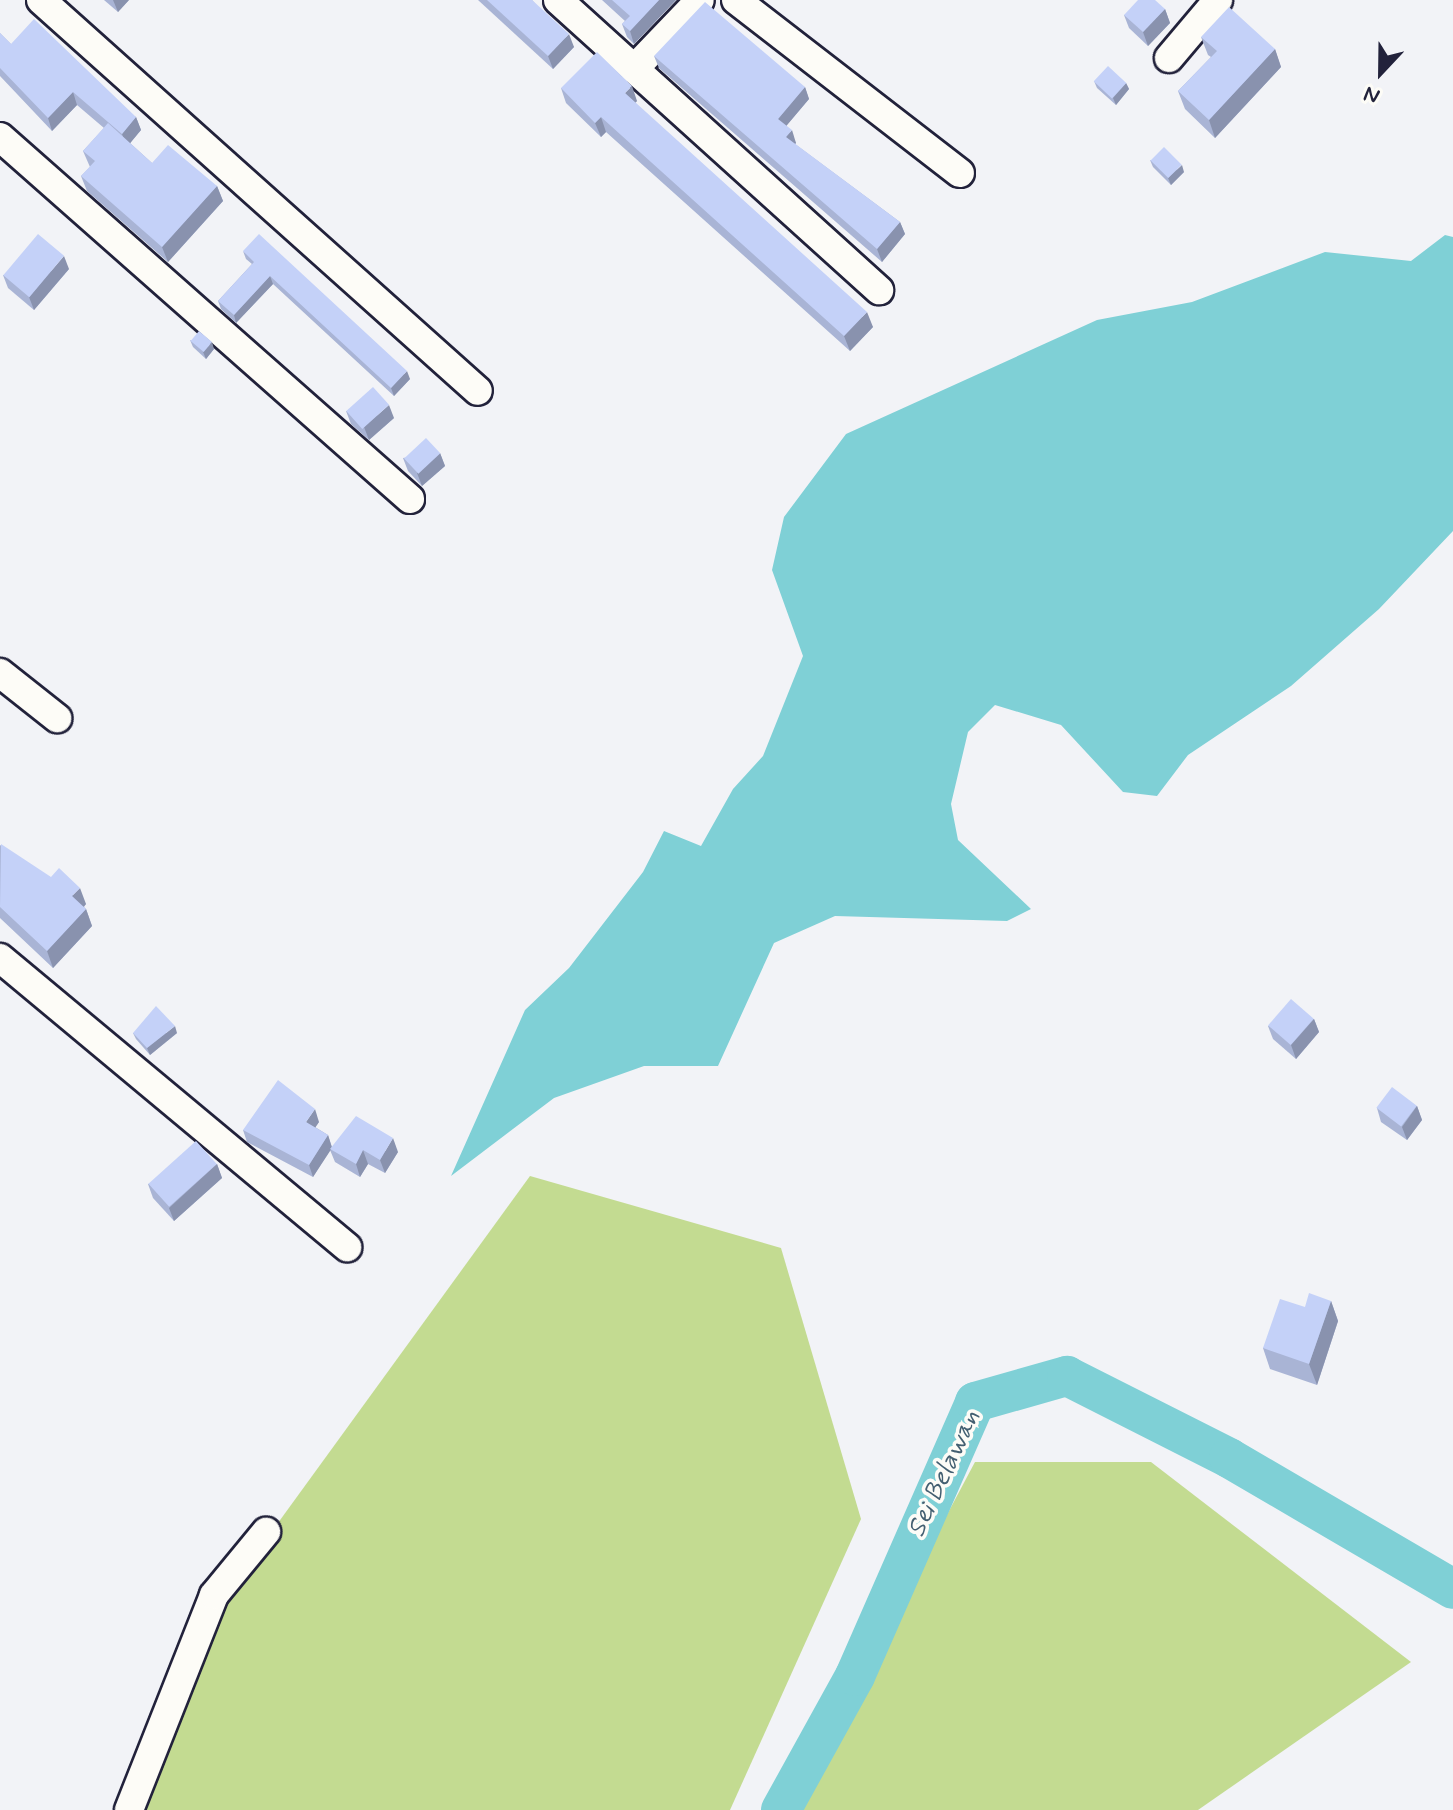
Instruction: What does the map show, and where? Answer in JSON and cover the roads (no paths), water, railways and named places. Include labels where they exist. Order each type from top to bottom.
[{"type":"street","points":[[41,0],[478,391]]},
{"type":"street","points":[[558,0],[879,290]]},
{"type":"street","points":[[634,69],[700,0]]},
{"type":"street","points":[[736,0],[960,173]]},
{"type":"street","points":[[1169,58],[1218,0]]},
{"type":"street","points":[[0,137],[410,499]]},
{"type":"street","points":[[0,673],[57,718]]},
{"type":"street","points":[[0,958],[347,1247]]},
{"type":"street","points":[[129,1810],[214,1595],[266,1532]]},
{"type":"water","points":[[1445,235],[1453,237],[1453,531],[1379,609],[1291,686],[1188,755],[1157,796],[1123,792],[1061,725],[995,705],[968,732],[951,804],[958,840],[1031,909],[1007,921],[835,916],[774,943],[718,1066],[644,1066],[554,1098],[451,1176],[525,1010],[569,968],[643,872],[664,831],[701,846],[733,789],[763,756],[803,656],[772,570],[784,517],[846,434],[1097,320],[1192,302],[1325,252],[1411,261]]},
{"type":"waterway","name":"Sei Belawan","points":[[781,1810],[855,1676],[975,1402],[1067,1376],[1229,1458],[1453,1589]]}]
